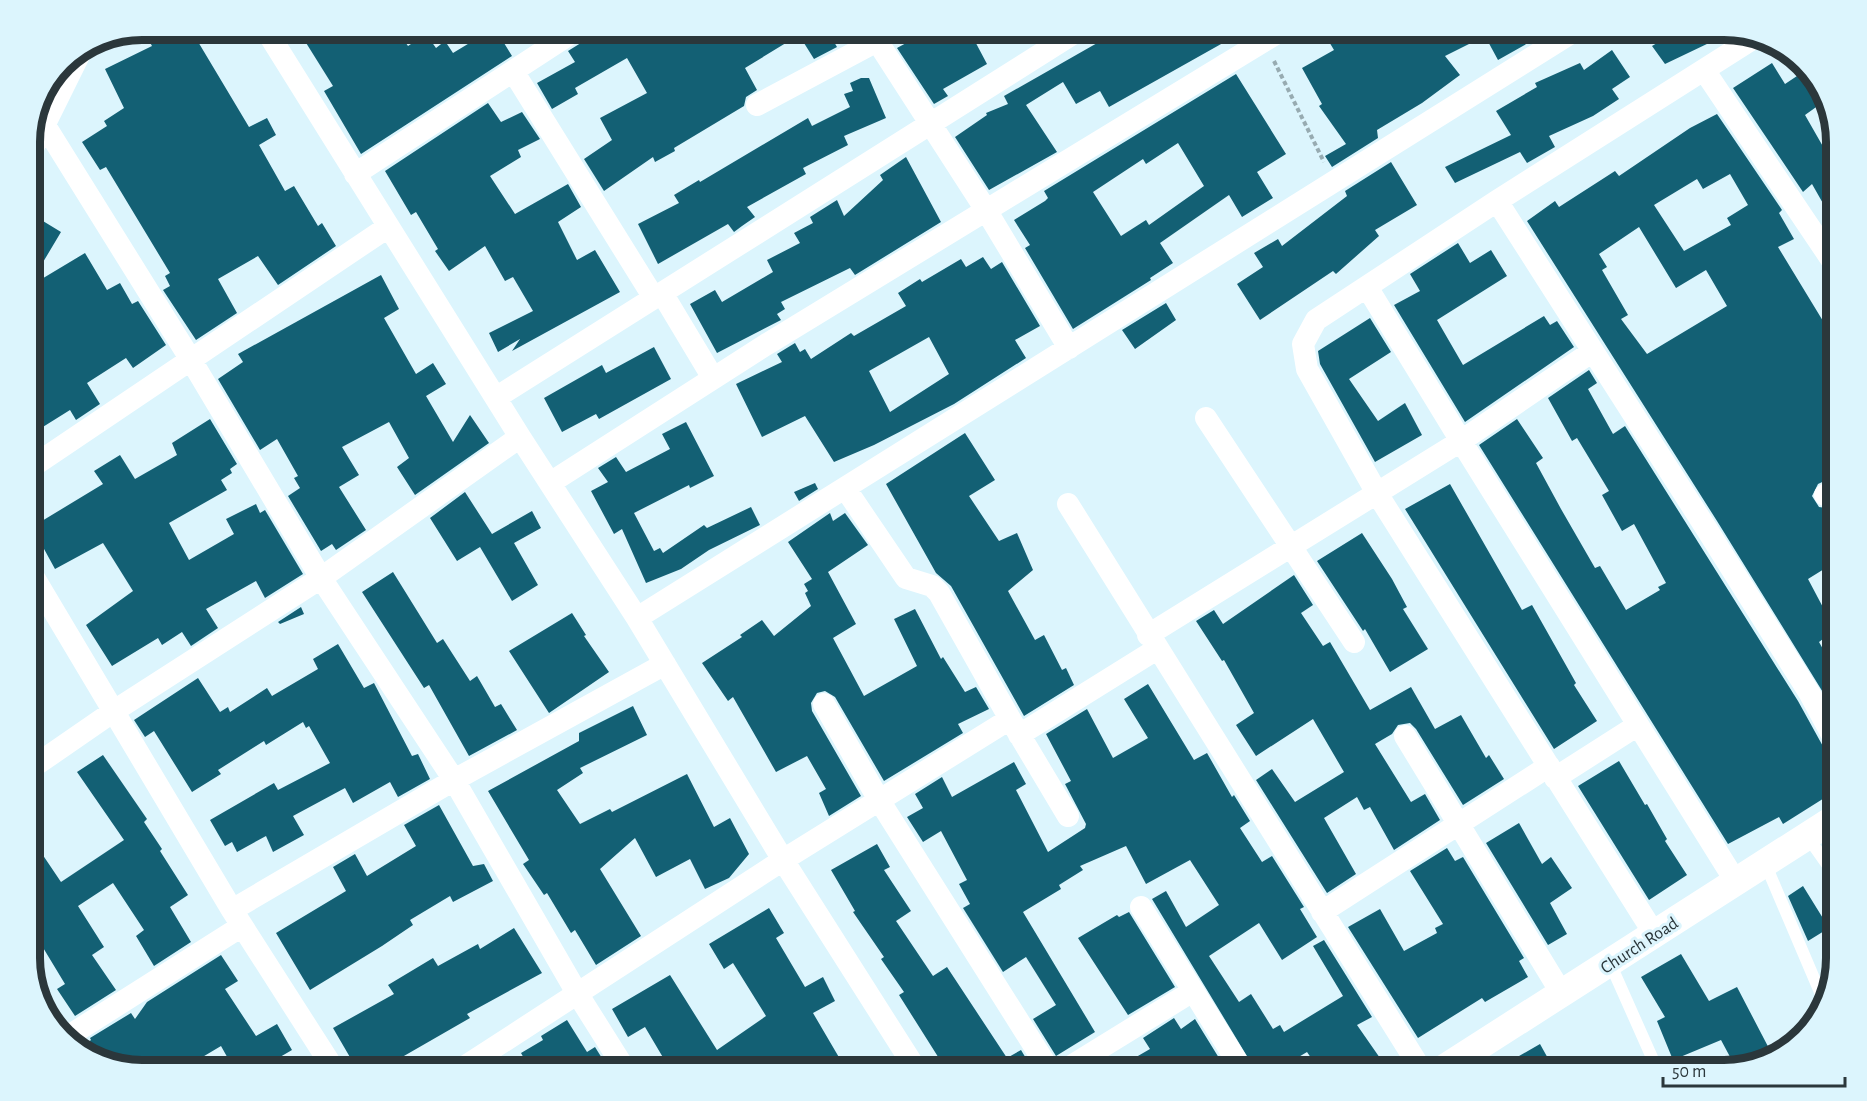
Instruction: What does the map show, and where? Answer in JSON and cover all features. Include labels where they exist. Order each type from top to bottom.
[{"type":"street","points":[[273,40],[520,437],[638,618],[783,860],[910,1060]]},
{"type":"street","points":[[355,174],[561,40]]},
{"type":"street","points":[[757,105],[865,40]]},
{"type":"street","points":[[876,40],[986,210],[1069,348]]},
{"type":"street","points":[[497,397],[1064,40]]},
{"type":"street","points":[[550,483],[713,378],[1266,40]]},
{"type":"street","points":[[638,618],[1560,40]]},
{"type":"street","points":[[1655,935],[1378,495],[1307,369],[1303,344],[1316,320],[1497,201],[1746,43]]},
{"type":"street","points":[[42,129],[72,68]]},
{"type":"street","points":[[1704,70],[1826,252]]},
{"type":"street","points":[[513,71],[713,378]]},
{"type":"street","points":[[44,124],[191,360],[321,578],[454,780],[577,993],[619,1060]]},
{"type":"street","points":[[1497,201],[1804,684],[1826,724]]},
{"type":"street","points":[[41,461],[388,227]]},
{"type":"street","points":[[1367,287],[1736,882]]},
{"type":"street","points":[[475,1060],[879,800],[1014,727],[1152,642],[1291,548],[1461,441],[1593,351]]},
{"type":"street","points":[[1206,418],[1354,642]]},
{"type":"street","points":[[41,761],[114,711],[321,578],[520,437]]},
{"type":"street","points":[[845,488],[906,578],[932,586],[939,592],[1014,727],[1068,816]]},
{"type":"street","points":[[1068,504],[1152,642],[1415,1060]]},
{"type":"street","points":[[41,590],[237,918],[328,1060]]},
{"type":"street","points":[[72,1033],[237,918],[454,780],[665,664]]},
{"type":"street","points":[[824,704],[879,800],[1043,1060]]},
{"type":"street","points":[[1322,912],[1459,824],[1638,725]]},
{"type":"street","points":[[1405,736],[1562,994]]},
{"type":"street","name":"Church Road","points":[[1457,1060],[1826,824]]},
{"type":"street","points":[[1141,907],[1236,1060]]},
{"type":"street","points":[[1081,1060],[1193,991]]},
{"type":"lane","points":[[1807,836],[1826,863]]},
{"type":"lane","points":[[1765,863],[1820,993]]},
{"type":"lane","points":[[1610,963],[1653,1060]]},
{"type":"path","points":[[1275,40],[1334,181]]},
{"type":"building","points":[[149,40],[197,40],[249,127],[267,118],[276,135],[259,145],[285,191],[294,186],[318,226],[322,223],[336,246],[278,285],[258,256],[218,279],[237,313],[196,340],[163,290],[170,286],[165,276],[170,273],[106,167],[100,170],[82,142],[107,126],[104,121],[124,108],[105,69],[152,46]]},
{"type":"building","points":[[304,40],[404,40],[408,46],[417,40],[430,40],[436,48],[445,41],[453,53],[474,40],[502,40],[512,56],[361,154],[324,91],[333,86]]},
{"type":"building","points":[[791,40],[745,68],[757,90],[746,97],[744,106],[674,148],[675,151],[655,162],[653,157],[604,191],[584,159],[612,140],[600,118],[647,93],[627,58],[575,88],[578,94],[552,109],[537,83],[575,62],[568,51],[584,41]]},
{"type":"building","points":[[802,40],[833,40],[837,47],[814,59]]},
{"type":"building","points":[[912,40],[974,40],[987,64],[943,89],[948,96],[934,104],[897,48]]},
{"type":"building","points":[[1102,40],[1228,40],[1109,107],[1100,91],[1076,104],[1063,82],[1026,105],[1057,152],[989,190],[955,137],[987,115],[986,113],[1008,104],[1004,96]]},
{"type":"building","points":[[1328,40],[1477,40],[1445,56],[1460,75],[1422,103],[1377,130],[1378,138],[1332,167],[1325,156],[1346,144],[1319,106],[1322,104],[1302,68],[1334,50]]},
{"type":"building","points":[[1487,40],[1533,40],[1498,60]]},
{"type":"building","points":[[1662,40],[1715,40],[1665,64],[1652,46]]},
{"type":"building","points":[[1612,50],[1630,77],[1612,89],[1619,99],[1593,116],[1549,136],[1555,147],[1527,163],[1520,152],[1455,183],[1445,167],[1511,135],[1496,111],[1537,87],[1535,83],[1580,63],[1584,70]]},
{"type":"building","points":[[1772,63],[1785,84],[1800,74],[1805,80],[1820,105],[1805,115],[1826,149],[1826,209],[1812,184],[1803,192],[1733,88]]},
{"type":"building","points":[[1236,74],[1286,154],[1257,172],[1273,198],[1242,217],[1229,195],[1160,243],[1173,263],[1150,278],[1151,280],[1073,329],[1025,248],[1030,245],[1014,220],[1045,201],[1048,198],[1044,191]],"holes":[[[1178,143],[1204,186],[1149,225],[1146,220],[1121,236],[1093,192],[1143,159],[1146,164]]]},
{"type":"building","points":[[861,78],[869,78],[886,118],[844,136],[848,145],[803,168],[806,174],[747,207],[755,217],[734,232],[728,224],[658,264],[638,224],[679,203],[674,195],[808,118],[812,126],[850,107],[844,94],[853,91],[850,83]]},
{"type":"building","points":[[488,103],[501,122],[522,112],[540,139],[518,150],[521,157],[490,176],[515,214],[568,184],[581,207],[558,222],[577,260],[595,250],[620,292],[512,351],[520,339],[498,352],[489,333],[533,311],[513,277],[505,281],[485,246],[449,271],[435,251],[438,249],[416,212],[411,215],[385,171]]},
{"type":"building","points":[[1717,114],[1782,210],[1779,213],[1794,239],[1778,247],[1823,321],[1826,319],[1826,480],[1818,484],[1812,496],[1819,507],[1826,508],[1826,568],[1808,579],[1826,613],[1826,637],[1819,642],[1826,654],[1826,697],[1527,221],[1555,201],[1559,207],[1615,171],[1619,176],[1690,128]],"holes":[[[1730,174],[1748,205],[1727,218],[1731,225],[1684,251],[1654,205],[1697,179],[1703,189]],[[1639,227],[1676,288],[1706,270],[1727,306],[1647,354],[1621,319],[1628,315],[1602,270],[1607,267],[1599,254]]]},
{"type":"building","points":[[906,157],[941,222],[855,275],[850,268],[781,302],[785,309],[777,314],[781,320],[717,353],[690,304],[715,290],[722,302],[773,272],[767,260],[800,243],[794,233],[813,223],[810,217],[837,200],[844,216],[883,180],[880,175]]},
{"type":"building","points":[[1391,162],[1417,205],[1375,230],[1379,236],[1336,274],[1333,271],[1260,320],[1237,284],[1263,267],[1254,253],[1278,239],[1282,246],[1347,196],[1345,191]]},
{"type":"building","points":[[41,220],[61,232],[41,266]]},
{"type":"building","points":[[1458,243],[1470,263],[1491,250],[1507,276],[1437,320],[1463,365],[1544,316],[1550,325],[1557,321],[1574,347],[1465,422],[1394,305],[1420,291],[1410,274]]},
{"type":"building","points":[[85,253],[107,290],[120,283],[132,304],[138,301],[166,345],[133,368],[126,358],[87,383],[100,404],[76,420],[70,410],[41,428],[41,279]]},
{"type":"building","points":[[983,257],[991,269],[1002,262],[1040,326],[1015,340],[1026,358],[954,404],[874,445],[834,462],[805,416],[762,437],[736,384],[782,362],[777,354],[795,343],[800,352],[805,349],[811,359],[851,333],[854,336],[906,306],[898,293],[920,279],[922,282],[961,259],[966,267]],"holes":[[[929,337],[949,374],[890,412],[869,371]]]},
{"type":"building","points":[[381,275],[399,309],[384,318],[416,374],[433,363],[446,384],[426,396],[453,442],[470,415],[489,443],[415,495],[397,467],[409,458],[389,422],[342,447],[359,475],[339,487],[366,530],[336,550],[332,544],[321,551],[288,496],[300,488],[294,478],[298,476],[277,439],[260,450],[218,379],[243,362],[238,354]]},
{"type":"building","points":[[1166,303],[1176,320],[1135,349],[1122,330]]},
{"type":"building","points":[[1370,318],[1391,352],[1349,379],[1378,421],[1405,403],[1422,435],[1375,462],[1320,364],[1318,351]]},
{"type":"building","points":[[654,347],[671,379],[599,419],[596,414],[562,432],[544,398],[602,365],[606,373]]},
{"type":"building","points":[[1589,370],[1597,383],[1588,389],[1613,434],[1625,426],[1798,701],[1826,751],[1826,797],[1783,824],[1779,817],[1728,844],[1479,445],[1517,419],[1543,458],[1536,463],[1561,509],[1595,568],[1600,566],[1626,610],[1660,590],[1658,587],[1666,583],[1634,524],[1622,531],[1602,495],[1609,491],[1577,438],[1572,441],[1548,398]]},
{"type":"building","points":[[210,419],[237,464],[230,469],[232,473],[221,480],[227,490],[169,523],[189,560],[234,534],[226,519],[256,504],[260,513],[265,510],[303,574],[265,598],[256,581],[206,609],[218,628],[191,646],[182,632],[162,645],[158,638],[112,666],[86,625],[133,591],[103,543],[55,569],[41,543],[41,522],[103,484],[94,471],[120,455],[135,479],[177,455],[172,443]]},
{"type":"building","points":[[686,422],[714,476],[690,488],[689,485],[634,513],[654,551],[660,548],[663,553],[704,525],[707,528],[751,507],[760,525],[709,550],[681,569],[646,583],[622,529],[614,534],[591,491],[608,482],[598,468],[616,457],[626,472],[670,449],[662,434]]},
{"type":"building","points":[[965,433],[995,480],[969,496],[999,541],[1017,533],[1033,570],[1008,591],[1035,640],[1044,635],[1062,670],[1066,668],[1074,685],[1024,716],[951,586],[936,573],[886,484]]},
{"type":"building","points":[[815,483],[818,489],[799,501],[794,492]]},
{"type":"building","points":[[1450,484],[1522,610],[1532,605],[1576,683],[1574,685],[1597,721],[1554,749],[1405,509]]},
{"type":"building","points":[[465,492],[492,534],[532,511],[541,528],[514,543],[538,585],[512,601],[480,547],[457,561],[430,518]]},
{"type":"building","points":[[830,513],[833,521],[845,513],[868,545],[828,572],[856,624],[833,638],[864,696],[917,666],[894,619],[915,609],[941,659],[943,657],[965,692],[976,687],[989,709],[958,724],[963,733],[884,781],[835,697],[825,691],[817,693],[811,703],[812,711],[861,796],[829,816],[819,793],[826,789],[807,756],[776,772],[733,697],[728,701],[702,663],[742,637],[740,635],[762,620],[774,636],[811,606],[804,584],[812,579],[788,542]]},
{"type":"building","points":[[1362,533],[1392,579],[1407,607],[1403,609],[1428,649],[1390,672],[1365,629],[1363,631],[1317,561]]},
{"type":"building","points":[[393,572],[437,643],[443,639],[470,681],[477,676],[495,707],[501,704],[517,730],[469,756],[429,685],[424,688],[362,592]]},
{"type":"building","points":[[1294,575],[1313,605],[1301,613],[1323,646],[1330,642],[1370,710],[1411,687],[1435,729],[1461,715],[1486,758],[1489,755],[1504,779],[1463,805],[1416,729],[1410,723],[1398,725],[1392,734],[1375,744],[1411,802],[1425,794],[1440,820],[1394,850],[1370,807],[1364,810],[1357,797],[1324,818],[1356,874],[1327,893],[1256,780],[1272,769],[1295,802],[1344,772],[1313,719],[1256,756],[1236,725],[1254,713],[1224,660],[1222,661],[1196,621],[1214,610],[1223,624]]},
{"type":"building","points":[[301,607],[304,614],[280,624],[278,622]]},
{"type":"building","points":[[572,613],[586,635],[584,636],[609,672],[549,713],[509,651]]},
{"type":"building","points":[[338,644],[364,688],[374,683],[412,756],[418,754],[430,779],[398,797],[390,782],[353,803],[345,788],[293,816],[304,835],[273,852],[266,836],[237,852],[232,842],[225,846],[210,820],[274,783],[278,790],[330,763],[309,726],[306,728],[303,722],[266,745],[264,741],[218,770],[221,774],[192,792],[154,731],[145,737],[134,720],[198,678],[220,712],[228,707],[230,712],[267,688],[272,696],[318,669],[313,659]]},
{"type":"building","points":[[1148,684],[1194,760],[1207,753],[1232,797],[1234,795],[1250,821],[1240,828],[1262,862],[1272,856],[1304,907],[1300,909],[1317,937],[1282,960],[1259,923],[1209,956],[1239,1002],[1251,994],[1273,1029],[1280,1025],[1284,1032],[1343,996],[1313,946],[1324,940],[1372,1017],[1357,1025],[1381,1060],[1312,1060],[1307,1052],[1294,1060],[1249,1060],[1152,899],[1166,891],[1186,927],[1219,905],[1190,860],[1146,884],[1126,846],[1080,866],[1083,870],[1059,885],[1061,889],[1023,912],[1095,1032],[1056,1056],[1033,1019],[1056,1005],[1026,957],[1003,972],[963,908],[970,904],[959,884],[967,880],[941,831],[923,842],[907,817],[923,808],[915,794],[942,777],[952,797],[1014,762],[1026,784],[1016,790],[1048,852],[1085,828],[1086,824],[1065,784],[1071,781],[1046,734],[1087,709],[1113,758],[1148,738],[1124,699]]},
{"type":"building","points":[[633,706],[647,735],[580,768],[583,773],[557,790],[580,824],[610,809],[612,812],[687,774],[714,827],[730,818],[749,854],[729,878],[705,889],[690,859],[656,877],[635,838],[600,869],[641,936],[596,965],[575,930],[571,933],[547,893],[544,895],[523,864],[529,860],[488,791],[579,741],[579,733]]},
{"type":"building","points":[[103,755],[147,819],[144,822],[188,895],[170,907],[191,942],[154,966],[136,936],[144,930],[113,883],[78,906],[104,947],[92,955],[116,990],[75,1016],[57,989],[65,984],[41,944],[41,852],[61,882],[124,840],[77,772]]},
{"type":"building","points":[[1619,761],[1645,805],[1647,804],[1667,839],[1665,841],[1687,875],[1649,900],[1578,786]]},
{"type":"building","points":[[439,805],[473,866],[484,864],[493,881],[453,902],[450,896],[410,920],[413,925],[382,946],[310,990],[276,933],[346,891],[333,867],[355,854],[367,876],[416,846],[404,825]]},
{"type":"building","points":[[1519,823],[1542,864],[1551,857],[1572,888],[1550,903],[1567,934],[1548,945],[1486,843]]},
{"type":"building","points":[[877,844],[890,867],[884,870],[911,911],[896,921],[933,976],[947,967],[1007,1058],[1021,1050],[1027,1060],[940,1060],[899,995],[904,992],[881,959],[884,957],[853,912],[855,911],[831,870]]},
{"type":"building","points":[[1447,848],[1455,861],[1463,857],[1524,958],[1519,961],[1528,977],[1485,1002],[1482,998],[1418,1038],[1348,927],[1380,909],[1404,951],[1437,933],[1435,928],[1443,924],[1410,871]]},
{"type":"building","points":[[1803,886],[1826,923],[1826,930],[1808,941],[1788,896]]},
{"type":"building","points":[[769,908],[784,933],[776,938],[805,987],[823,977],[835,1001],[813,1013],[841,1060],[664,1060],[645,1027],[628,1037],[612,1009],[670,975],[717,1050],[766,1016],[733,963],[724,969],[709,944]]},
{"type":"building","points":[[1129,912],[1175,987],[1128,1015],[1078,938],[1117,915],[1119,917]]},
{"type":"building","points":[[514,928],[542,973],[467,1014],[470,1018],[397,1060],[352,1060],[333,1028],[394,994],[388,985],[433,958],[438,966],[478,944],[480,949]]},
{"type":"building","points":[[1681,954],[1709,1001],[1737,987],[1770,1050],[1751,1057],[1732,1060],[1721,1040],[1673,1060],[1657,1021],[1665,1017],[1641,977]]},
{"type":"building","points":[[221,955],[238,981],[225,989],[256,1036],[277,1024],[292,1050],[275,1060],[229,1060],[221,1046],[197,1060],[129,1060],[103,1053],[87,1044],[91,1040],[90,1038],[131,1013],[135,1019],[147,1002]]},
{"type":"building","points":[[1174,1018],[1181,1029],[1195,1019],[1220,1060],[1131,1060],[1150,1049],[1143,1038]]},
{"type":"building","points":[[567,1020],[587,1052],[595,1047],[603,1060],[525,1060],[521,1053],[543,1040],[541,1036]]},
{"type":"building","points":[[1540,1044],[1549,1060],[1512,1060]]}]
